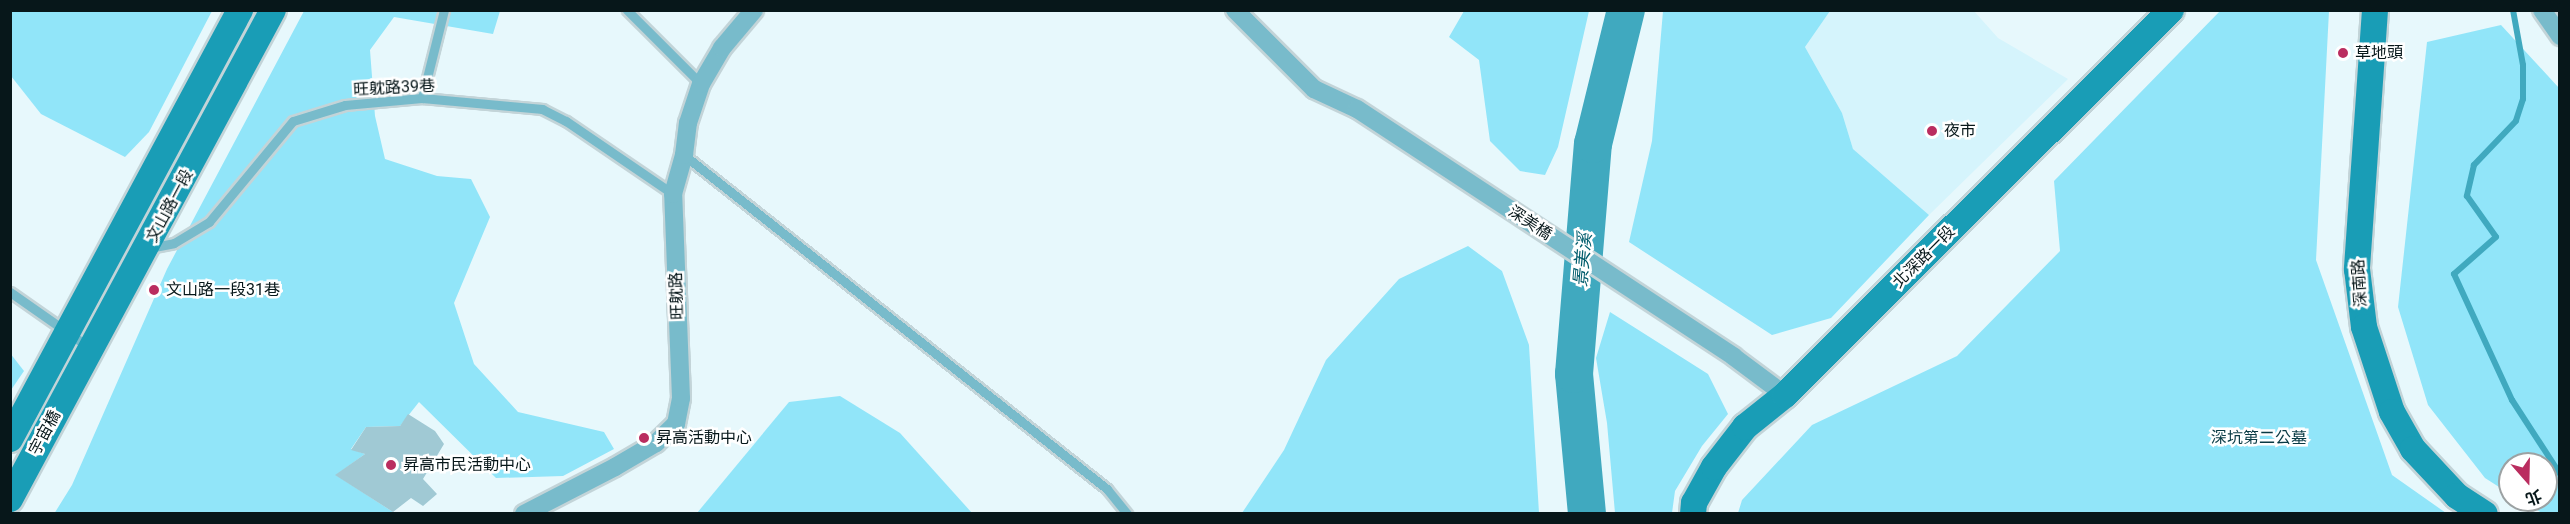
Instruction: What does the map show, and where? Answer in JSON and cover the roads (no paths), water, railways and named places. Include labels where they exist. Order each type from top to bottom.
[{"type":"main road","name":"文山路一段","points":[[40,383],[240,10]]},
{"type":"main road","name":"文山路一段","points":[[63,399],[148,248],[273,10]]},
{"type":"main road","name":"北深路一段","points":[[1693,513],[1694,503],[1714,467],[1745,427],[1785,395],[2171,10]]},
{"type":"main road","name":"深南路","points":[[2375,10],[2357,269],[2364,327],[2392,412],[2413,448],[2457,496],[2485,513]]},
{"type":"main road","name":"宇宙橋","points":[[10,439],[40,383]]},
{"type":"main road","name":"宇宙橋","points":[[10,500],[63,399]]},
{"type":"street","name":"旺躭路","points":[[524,513],[615,467],[656,443],[676,424],[681,398],[673,194],[684,155],[688,123],[701,84],[722,48],[754,10]]},
{"type":"street","name":"深美橋","points":[[1235,10],[1314,89],[1357,109],[1734,357],[1785,395]]},
{"type":"street","points":[[2542,10],[2559,36]]},
{"type":"lane","points":[[422,99],[444,10]]},
{"type":"lane","points":[[627,10],[701,84]]},
{"type":"lane","name":"旺躭路39巷","points":[[148,248],[174,243],[209,222],[293,121],[345,105],[422,99],[542,109],[566,121],[673,194]]},
{"type":"lane","points":[[684,155],[1107,489],[1126,513]]},
{"type":"lane","points":[[10,292],[92,349]]},
{"type":"waterway","name":"景美溪","points":[[1587,514],[1574,374],[1593,144],[1626,10]]},
{"type":"waterway","points":[[2513,10],[2523,65],[2523,99],[2516,121],[2474,165],[2467,196],[2496,237],[2454,274],[2512,400],[2560,474]]},
{"type":"place","name":"草地頭","points":[[2343,53]]},
{"type":"place","name":"夜市","points":[[1932,131]]},
{"type":"place","name":"文山路一段31巷","points":[[154,290]]},
{"type":"place","name":"昇高活動中心","points":[[644,438]]},
{"type":"place","name":"昇高市民活動中心","points":[[391,465]]},
{"type":"park label","name":"深坑第二公墓","points":[[2259,438]]}]
